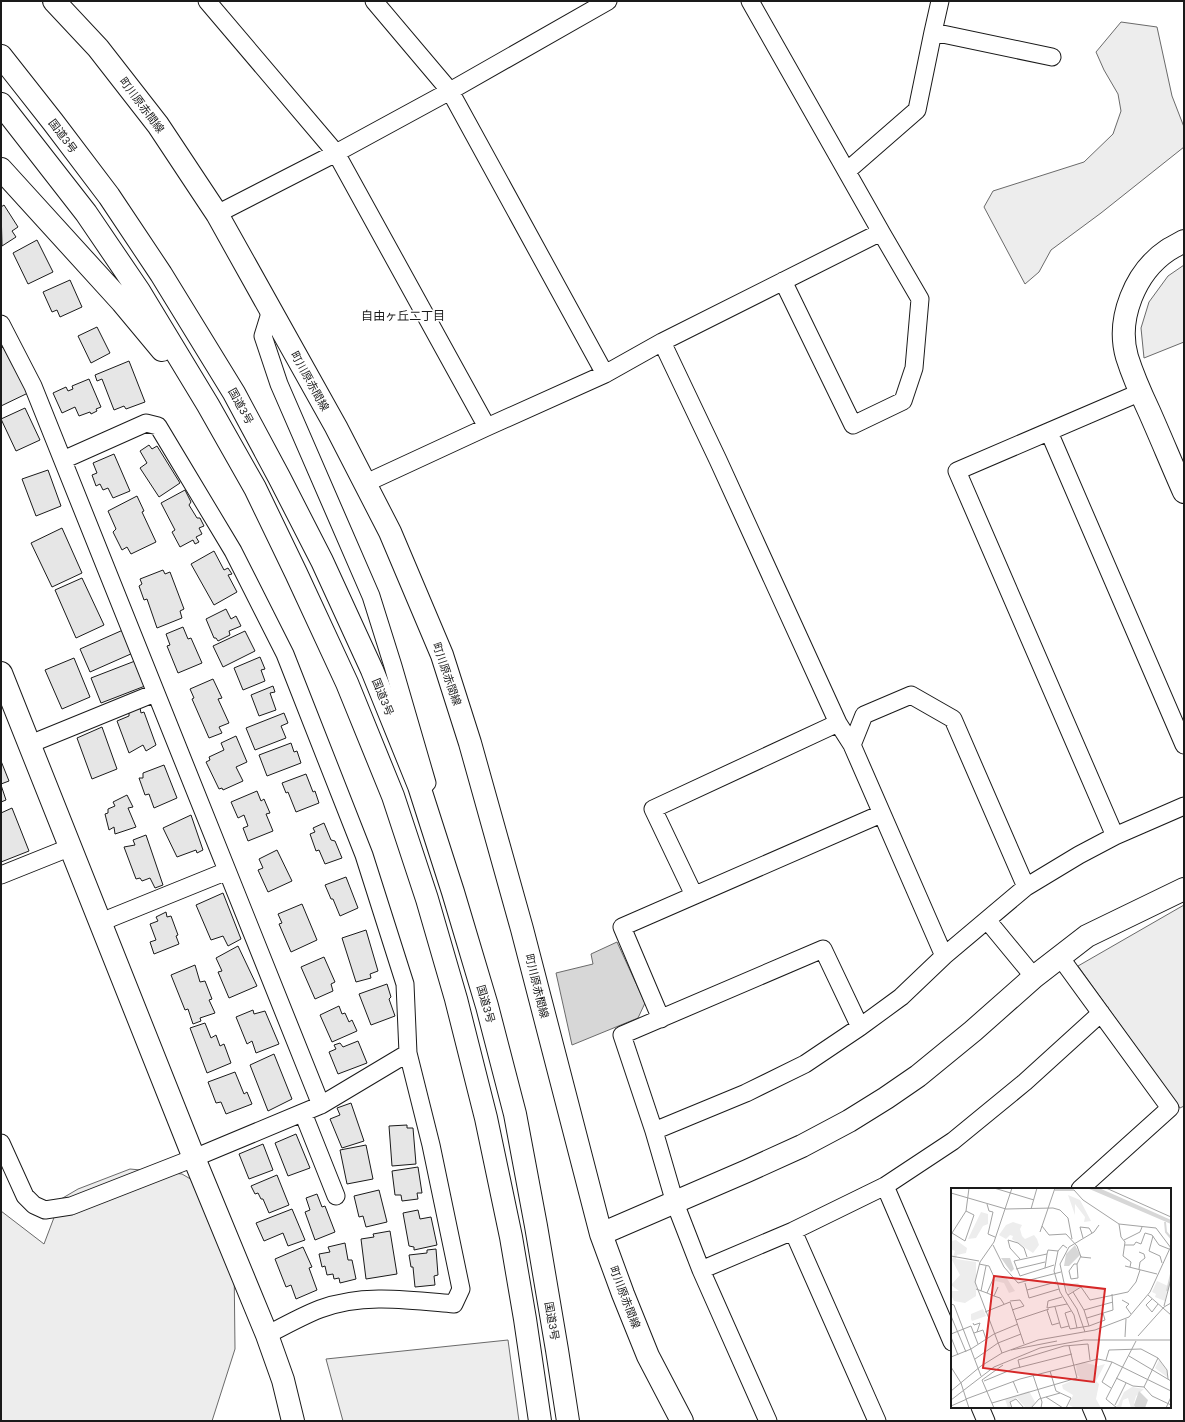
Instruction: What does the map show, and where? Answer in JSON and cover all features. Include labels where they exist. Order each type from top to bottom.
[{"type":"main road","name":"町川原赤間線","points":[[54,1],[98,48],[158,125],[217,214],[366,483],[390,532],[442,655],[468,736],[522,929],[601,1234],[648,1356],[682,1421]]},
{"type":"main road","name":"国道3号","points":[[1,56],[109,196],[161,274],[238,400],[322,561],[372,670],[419,786],[487,1006],[515,1114],[540,1249],[568,1421]]},
{"type":"main road","points":[[1,104],[86,213],[139,291],[208,404],[262,502],[347,683],[393,796],[427,898],[456,999],[486,1118],[515,1259],[540,1421]]},
{"type":"main road","points":[[1,169],[122,302],[208,404]]},
{"type":"main road","points":[[1184,241],[1168,250],[1144,273],[1136,286],[1127,310],[1124,340],[1127,356],[1141,392],[1184,492]]},
{"type":"main road","points":[[1,673],[194,1158],[267,1334],[283,1380],[294,1421]]},
{"type":"main road","points":[[601,1234],[675,1203],[802,1146],[849,1121],[918,1076],[973,1031],[1034,976],[1087,936],[1184,889]]},
{"type":"street","points":[[207,1],[336,153],[487,427]]},
{"type":"street","points":[[374,1],[450,91],[605,374]]},
{"type":"street","points":[[217,214],[336,153],[450,91],[608,1]]},
{"type":"street","points":[[750,1],[920,299],[914,368],[902,401],[854,425],[783,281]]},
{"type":"street","points":[[847,171],[917,110],[940,1]]},
{"type":"street","points":[[933,32],[1052,57]]},
{"type":"street","points":[[366,483],[605,374],[662,342],[882,232]]},
{"type":"street","points":[[271,310],[262,336],[279,384],[371,596],[428,786],[453,892]]},
{"type":"street","points":[[1,324],[33,386],[321,1105]]},
{"type":"street","points":[[662,342],[718,460],[838,724],[852,745],[944,956]]},
{"type":"street","points":[[1115,836],[956,472],[1141,392]]},
{"type":"street","points":[[63,460],[146,423],[158,426],[233,551],[285,654],[364,854],[405,984],[408,1053],[431,1145],[461,1289],[454,1304],[381,1298],[346,1302],[320,1309],[267,1334]]},
{"type":"street","points":[[1049,432],[1184,745]]},
{"type":"street","points":[[30,744],[155,693]]},
{"type":"street","points":[[852,745],[864,715],[911,695],[954,719],[1026,887]]},
{"type":"street","points":[[694,895],[653,809],[838,724]]},
{"type":"street","points":[[654,1131],[746,1093],[805,1064],[860,1027],[900,997],[944,956],[1026,887],[1079,855],[1115,836],[1184,806]]},
{"type":"street","points":[[661,1019],[622,926],[881,814]]},
{"type":"street","points":[[1,875],[71,847]]},
{"type":"street","points":[[101,922],[227,871]]},
{"type":"street","points":[[987,920],[1034,976]]},
{"type":"street","points":[[768,1421],[701,1270],[675,1203],[654,1131],[622,1035],[823,949],[860,1027]]},
{"type":"street","points":[[1060,957],[1170,1108],[1081,1188]]},
{"type":"street","points":[[701,1270],[793,1231],[885,1186],[953,1141],[1025,1082],[1101,1013]]},
{"type":"street","points":[[1,1143],[25,1196],[34,1204],[45,1210],[72,1206],[194,1158],[321,1105],[408,1053]]},
{"type":"street","points":[[302,1113],[336,1196]]},
{"type":"street","points":[[885,1186],[951,1340]]},
{"type":"street","points":[[793,1231],[876,1421]]},
{"type":"street","points":[[980,1408],[986,1421]]},
{"type":"street","points":[[1092,1408],[1098,1421]]},
{"type":"shaded area","points":[[1121,22],[1157,27],[1172,96],[1184,127],[1184,147],[1101,213],[1051,250],[1039,272],[1025,284],[984,207],[993,191],[1084,162],[1113,134],[1121,111],[1118,94],[1104,70],[1096,52]]},
{"type":"shaded area","points":[[1184,265],[1184,342],[1144,358],[1141,328],[1149,302],[1168,276]]},
{"type":"shaded area","points":[[1184,905],[1184,1106],[1180,1108],[1078,966]]},
{"type":"shaded area","points":[[617,942],[645,1003],[638,1018],[572,1045],[556,973],[593,964],[591,954]]},
{"type":"shaded area","points":[[130,1169],[182,1174],[204,1187],[234,1259],[235,1349],[212,1421],[1,1421],[1,1211],[44,1244],[61,1199],[78,1189]]},
{"type":"shaded area","points":[[508,1340],[519,1421],[343,1421],[326,1359]]},
{"type":"building","points":[[4,205],[18,227],[12,231],[16,237],[2,246],[1,207]]},
{"type":"building","points":[[37,240],[53,272],[28,284],[13,253]]},
{"type":"building","points":[[70,280],[82,307],[60,317],[57,310],[52,312],[43,292]]},
{"type":"building","points":[[97,327],[110,353],[91,363],[78,336]]},
{"type":"building","points":[[6,346],[28,393],[1,406],[1,348]]},
{"type":"building","points":[[129,361],[145,402],[126,409],[124,406],[114,410],[102,379],[97,381],[95,375]]},
{"type":"building","points":[[89,379],[101,407],[96,409],[97,411],[91,414],[90,412],[79,416],[75,407],[62,413],[53,393],[66,387],[68,391],[73,389],[72,386]]},
{"type":"building","points":[[25,408],[40,440],[16,451],[1,419]]},
{"type":"building","points":[[149,445],[152,449],[157,446],[180,483],[159,497],[140,468],[147,463],[140,451]]},
{"type":"building","points":[[114,454],[130,491],[113,498],[108,488],[103,490],[100,484],[96,486],[92,475],[97,473],[93,463]]},
{"type":"building","points":[[48,470],[61,506],[36,516],[22,479]]},
{"type":"building","points":[[185,490],[191,502],[189,505],[197,518],[200,518],[204,526],[199,528],[202,534],[196,537],[199,542],[195,544],[193,540],[180,547],[172,532],[175,530],[161,503]]},
{"type":"building","points":[[137,496],[144,511],[142,512],[156,542],[131,554],[127,547],[122,550],[113,532],[116,529],[108,511]]},
{"type":"building","points":[[62,528],[82,573],[52,587],[31,543]]},
{"type":"building","points":[[214,551],[224,570],[228,568],[232,574],[228,575],[237,592],[214,605],[191,564]]},
{"type":"building","points":[[163,570],[165,574],[170,572],[184,609],[180,611],[182,618],[157,628],[147,599],[144,600],[139,586],[142,584],[140,579]]},
{"type":"building","points":[[82,578],[104,625],[76,638],[55,590]]},
{"type":"building","points":[[226,609],[231,619],[236,616],[241,626],[229,631],[230,635],[218,641],[214,638],[206,619]]},
{"type":"building","points":[[183,627],[188,639],[191,638],[202,663],[178,673],[167,646],[170,645],[166,634]]},
{"type":"building","points":[[123,630],[133,653],[90,672],[80,649]]},
{"type":"building","points":[[245,631],[255,651],[223,667],[213,646]]},
{"type":"building","points":[[260,657],[265,669],[261,670],[265,681],[243,690],[234,668]]},
{"type":"building","points":[[74,658],[90,697],[62,709],[45,670]]},
{"type":"building","points":[[135,661],[145,686],[101,703],[91,678]]},
{"type":"building","points":[[213,679],[222,698],[218,699],[229,723],[219,727],[222,733],[209,738],[192,699],[194,698],[190,689]]},
{"type":"building","points":[[273,686],[275,692],[270,693],[276,710],[259,716],[251,695]]},
{"type":"building","points":[[140,708],[141,713],[144,712],[156,745],[146,751],[143,745],[129,753],[117,721],[129,716],[129,712]]},
{"type":"building","points":[[284,713],[288,723],[281,726],[286,738],[255,750],[246,728]]},
{"type":"building","points":[[102,727],[117,769],[92,779],[77,738]]},
{"type":"building","points":[[236,736],[247,762],[236,767],[243,781],[223,790],[222,788],[219,789],[206,762],[210,760],[209,757],[224,750],[221,743]]},
{"type":"building","points":[[291,743],[294,752],[297,751],[301,763],[267,776],[259,755]]},
{"type":"building","points":[[1,761],[9,781],[1,784]]},
{"type":"building","points":[[164,765],[177,798],[154,808],[149,794],[145,795],[139,778],[143,778],[143,773]]},
{"type":"building","points":[[306,774],[313,792],[315,791],[319,803],[296,812],[288,792],[286,793],[282,783]]},
{"type":"building","points":[[1,785],[6,800],[1,802]]},
{"type":"building","points":[[257,791],[261,801],[264,799],[270,813],[266,814],[273,831],[248,841],[243,828],[248,826],[244,815],[238,818],[231,802]]},
{"type":"building","points":[[127,795],[133,807],[128,808],[136,827],[115,834],[114,827],[109,830],[105,814],[108,813],[108,809],[115,806],[113,802]]},
{"type":"building","points":[[12,808],[29,851],[1,862],[1,813]]},
{"type":"building","points":[[191,815],[203,850],[197,853],[196,850],[177,857],[163,828]]},
{"type":"building","points":[[324,823],[331,840],[335,841],[342,858],[325,864],[319,850],[316,851],[310,834],[315,832],[313,828]]},
{"type":"building","points":[[146,835],[163,885],[155,888],[150,878],[142,881],[140,878],[136,879],[124,847],[135,845],[133,840]]},
{"type":"building","points":[[277,850],[292,881],[268,892],[258,870],[263,868],[259,859]]},
{"type":"building","points":[[346,877],[358,908],[340,916],[325,885]]},
{"type":"building","points":[[223,893],[241,939],[228,946],[223,936],[211,940],[196,905]]},
{"type":"building","points":[[302,904],[317,940],[291,952],[279,924],[282,923],[278,914]]},
{"type":"building","points":[[166,912],[167,917],[171,916],[178,935],[176,936],[179,944],[154,954],[150,942],[156,940],[150,924],[158,921],[156,917]]},
{"type":"building","points":[[366,930],[378,971],[370,974],[371,978],[356,982],[342,938]]},
{"type":"building","points":[[238,946],[257,986],[229,998],[218,972],[222,971],[216,958]]},
{"type":"building","points":[[324,957],[335,982],[331,984],[333,991],[315,999],[301,967]]},
{"type":"building","points":[[195,965],[200,982],[205,981],[212,999],[209,1000],[215,1013],[200,1018],[201,1021],[193,1024],[188,1009],[185,1010],[171,975]]},
{"type":"building","points":[[387,984],[391,997],[389,999],[395,1016],[371,1025],[359,994]]},
{"type":"building","points":[[339,1006],[342,1014],[345,1013],[349,1022],[352,1020],[357,1031],[332,1042],[320,1015]]},
{"type":"building","points":[[253,1010],[254,1014],[265,1011],[279,1044],[256,1053],[252,1041],[247,1044],[236,1017]]},
{"type":"building","points":[[205,1023],[211,1038],[216,1035],[220,1046],[224,1044],[231,1063],[207,1073],[190,1028]]},
{"type":"building","points":[[358,1041],[367,1063],[338,1074],[329,1052],[336,1049],[334,1045],[340,1043],[343,1047]]},
{"type":"building","points":[[274,1054],[292,1099],[268,1111],[250,1065]]},
{"type":"building","points":[[235,1072],[244,1094],[247,1092],[252,1104],[226,1114],[221,1102],[216,1103],[208,1082]]},
{"type":"building","points":[[351,1103],[364,1141],[342,1148],[330,1119],[340,1115],[337,1108]]},
{"type":"building","points":[[407,1125],[407,1128],[413,1128],[416,1164],[392,1166],[389,1126]]},
{"type":"building","points":[[296,1134],[310,1168],[288,1176],[275,1143]]},
{"type":"building","points":[[263,1144],[273,1170],[249,1179],[239,1154]]},
{"type":"building","points":[[366,1145],[373,1179],[347,1184],[340,1150]]},
{"type":"building","points":[[418,1167],[422,1193],[417,1193],[418,1199],[402,1201],[401,1195],[395,1195],[392,1171]]},
{"type":"building","points":[[277,1175],[289,1205],[269,1213],[263,1199],[261,1199],[258,1193],[255,1194],[251,1186]]},
{"type":"building","points":[[379,1190],[387,1222],[366,1227],[363,1216],[359,1217],[354,1196]]},
{"type":"building","points":[[317,1194],[322,1207],[325,1206],[335,1232],[315,1240],[305,1212],[310,1210],[306,1198]]},
{"type":"building","points":[[292,1209],[305,1240],[288,1246],[283,1233],[264,1241],[256,1223]]},
{"type":"building","points":[[418,1210],[420,1219],[431,1217],[437,1245],[414,1250],[414,1247],[409,1246],[403,1213]]},
{"type":"building","points":[[390,1231],[397,1274],[366,1279],[361,1239],[374,1237],[373,1234]]},
{"type":"building","points":[[345,1243],[348,1260],[352,1260],[356,1279],[340,1283],[339,1278],[334,1279],[333,1274],[327,1275],[325,1266],[322,1267],[319,1254],[330,1252],[328,1247]]},
{"type":"building","points":[[303,1247],[312,1267],[309,1268],[317,1290],[296,1299],[291,1285],[286,1287],[275,1259]]},
{"type":"building","points":[[436,1249],[438,1275],[434,1276],[435,1285],[415,1287],[413,1267],[411,1267],[409,1255],[427,1253],[427,1250]]},
{"type":"district","name":"自由ヶ丘二丁目","points":[[403,316]]}]
